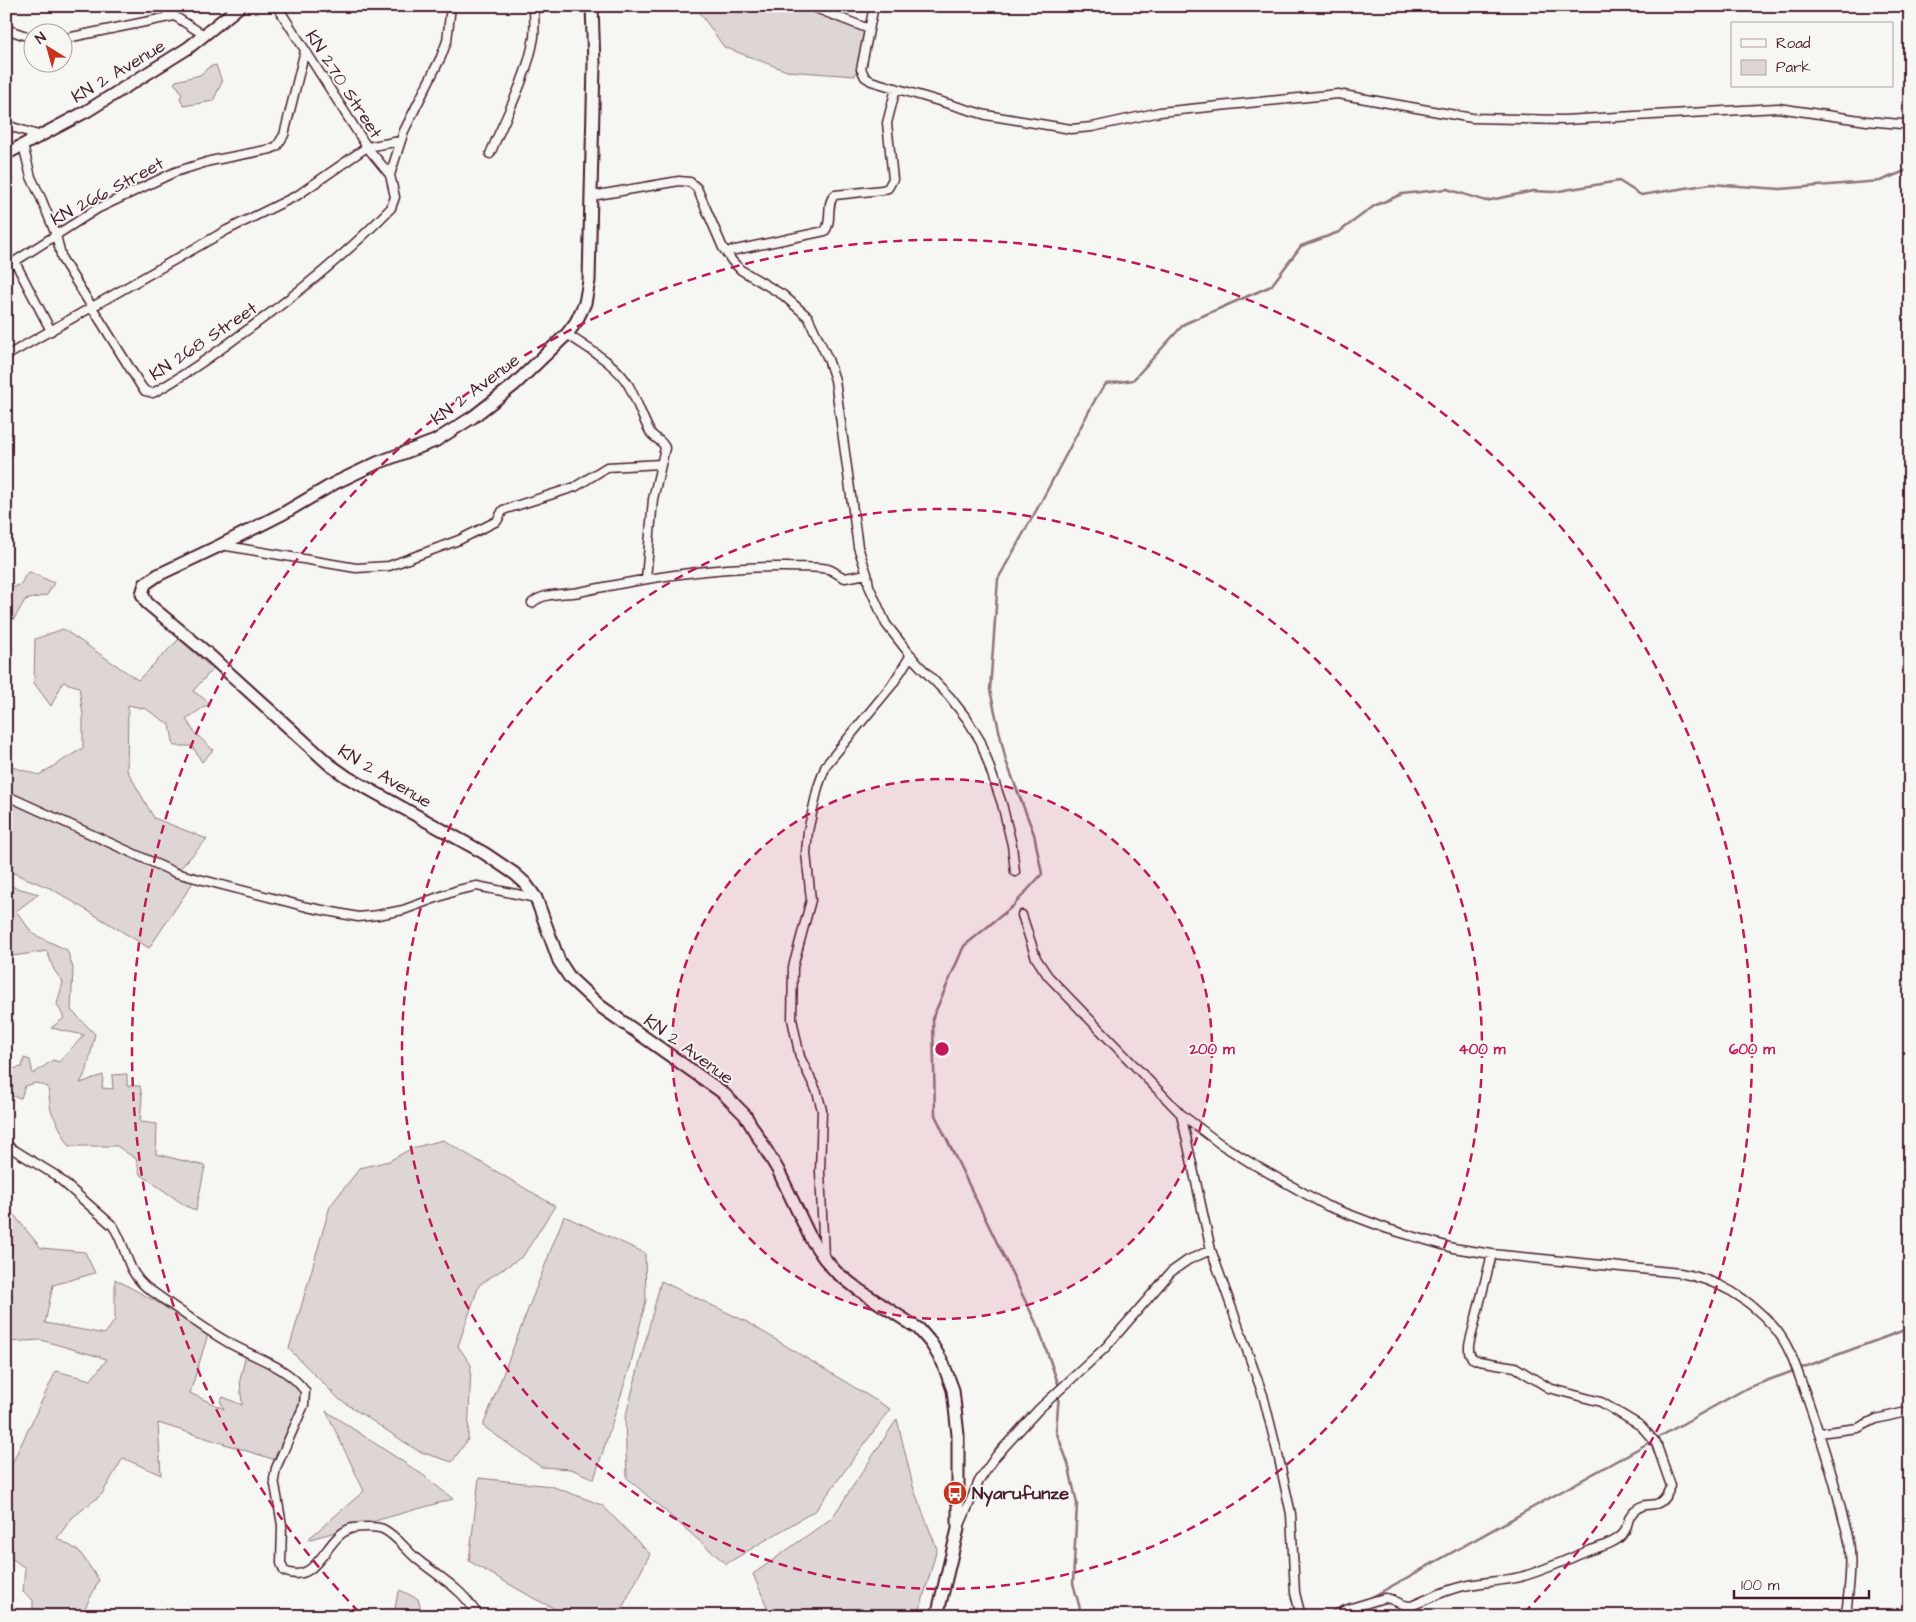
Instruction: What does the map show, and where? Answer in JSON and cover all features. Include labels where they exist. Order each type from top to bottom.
[{"type":"main road","name":"KN 2 Avenue","points":[[6,154],[87,111],[188,48],[240,6]]},
{"type":"main road","name":"KN 2 Avenue","points":[[592,6],[594,64],[589,281],[584,303],[576,322],[567,334],[514,385],[473,417],[436,440],[377,463],[335,483],[284,513],[158,574],[145,584],[142,594],[147,603],[207,653],[330,765],[346,777],[484,853],[515,874],[536,898],[559,961],[570,978],[600,1006],[722,1092],[744,1115],[778,1170],[812,1239],[824,1258],[836,1272],[859,1290],[919,1329],[931,1343],[943,1363],[953,1390],[958,1435],[958,1529],[937,1616]]},
{"type":"street","points":[[159,6],[204,35]]},
{"type":"street","name":"KN 270 Street","points":[[277,6],[367,147],[390,175]]},
{"type":"street","points":[[390,175],[400,141],[447,41],[451,6]]},
{"type":"street","points":[[490,154],[532,49],[534,6]]},
{"type":"street","points":[[810,6],[869,28]]},
{"type":"street","points":[[874,6],[861,69],[865,77],[871,81],[986,115],[1071,129],[1092,127],[1160,112],[1338,94],[1472,118],[1564,120],[1778,108],[1867,121],[1901,124],[1910,122]]},
{"type":"street","points":[[72,37],[174,16]]},
{"type":"street","points":[[6,29],[22,35]]},
{"type":"street","name":"KN 266 Street","points":[[6,267],[97,209],[175,172],[210,161],[277,146],[284,135],[305,50]]},
{"type":"street","points":[[726,252],[825,231],[829,225],[830,200],[835,195],[888,188],[893,179],[887,123],[896,88]]},
{"type":"street","points":[[6,124],[41,136]]},
{"type":"street","points":[[6,356],[94,308],[228,230],[298,195],[367,147],[400,141]]},
{"type":"street","name":"KN 268 Street","points":[[23,145],[31,177],[42,198],[56,235],[62,260],[94,308],[141,386],[145,391],[153,393],[180,378],[277,309],[355,244],[394,203],[395,197],[390,175]]},
{"type":"street","points":[[592,196],[679,181],[690,182],[697,188],[726,252],[741,270],[783,295],[808,317],[828,359],[835,380],[858,547],[867,574],[868,586],[886,624],[967,718],[981,742],[1002,804],[1012,845],[1015,872]]},
{"type":"street","points":[[15,262],[51,331]]},
{"type":"street","points":[[567,334],[611,366],[628,385],[651,433],[664,445],[653,499],[646,578]]},
{"type":"street","points":[[221,545],[356,568],[389,566],[459,540],[498,520],[503,510],[575,487],[607,467],[661,464]]},
{"type":"street","points":[[532,603],[538,598],[545,596],[572,594],[646,578],[760,567],[823,568],[834,571],[845,578],[867,574]]},
{"type":"street","points":[[824,1258],[820,1172],[822,1110],[817,1092],[800,1057],[792,1019],[793,967],[811,900],[806,853],[808,831],[818,786],[826,765],[892,685],[911,655]]},
{"type":"street","points":[[6,797],[176,872],[307,907],[350,916],[378,915],[403,910],[458,890],[476,886],[536,898]]},
{"type":"street","points":[[1022,915],[1036,958],[1048,976],[1181,1114],[1219,1143],[1327,1206],[1388,1230],[1453,1248],[1702,1277],[1728,1288],[1755,1309],[1774,1327],[1783,1340],[1793,1361],[1836,1486],[1850,1550],[1850,1578],[1846,1616]]},
{"type":"street","points":[[1181,1114],[1211,1250],[1263,1395],[1279,1459],[1291,1514],[1295,1593],[1301,1616]]},
{"type":"street","points":[[6,1145],[54,1175],[113,1226],[120,1236],[129,1266],[136,1278],[146,1287],[225,1341],[271,1363],[300,1383],[305,1391],[304,1406],[276,1468],[274,1480],[282,1525],[281,1563],[284,1571],[293,1575],[305,1572],[315,1565],[339,1536],[351,1528],[380,1528],[390,1533],[416,1558],[457,1590],[479,1616]]},
{"type":"street","points":[[958,1529],[979,1481],[996,1456],[1039,1409],[1106,1347],[1172,1272],[1188,1260],[1211,1250]]},
{"type":"street","points":[[1333,1616],[1348,1609],[1384,1598],[1389,1598],[1403,1606],[1410,1606],[1454,1588],[1520,1577],[1537,1571],[1610,1543],[1622,1535],[1627,1527],[1629,1518],[1635,1510],[1657,1505],[1663,1501],[1672,1486],[1656,1442],[1641,1426],[1614,1408],[1591,1398],[1549,1388],[1515,1366],[1479,1361],[1472,1358],[1468,1352],[1469,1345],[1492,1254]]},
{"type":"street","points":[[1819,1433],[1858,1428],[1876,1419],[1910,1411]]},
{"type":"green space","points":[[695,6],[800,6],[866,32],[855,76],[787,71],[724,47]]},
{"type":"green space","points":[[216,65],[222,82],[213,101],[184,106],[180,98],[182,94],[174,84],[176,81],[200,75],[209,67]]},
{"type":"green space","points":[[30,572],[54,583],[47,595],[25,600],[14,619],[6,624],[6,591],[21,584],[26,574]]},
{"type":"green space","points":[[63,629],[138,680],[179,639],[213,669],[193,691],[210,703],[186,719],[195,733],[213,750],[202,762],[192,746],[174,746],[170,725],[146,709],[128,705],[127,770],[154,818],[207,839],[178,871],[196,878],[149,948],[52,889],[6,870],[6,765],[39,775],[83,748],[83,715],[79,687],[63,682],[51,706],[34,683],[35,639]]},
{"type":"green space","points":[[6,885],[39,894],[16,911],[33,934],[67,950],[73,968],[71,1010],[95,1034],[87,1070],[80,1083],[103,1075],[102,1088],[113,1089],[112,1075],[127,1074],[127,1086],[140,1086],[142,1097],[140,1122],[157,1124],[156,1154],[205,1166],[196,1211],[140,1174],[136,1159],[117,1146],[69,1146],[51,1111],[48,1087],[36,1083],[25,1086],[21,1098],[11,1096],[7,1070],[22,1067],[24,1058],[30,1060],[33,1074],[53,1060],[59,1062],[84,1035],[51,1028],[64,1018],[57,1004],[63,982],[54,970],[47,951],[6,957]]},
{"type":"green space","points":[[443,1140],[555,1206],[523,1256],[479,1285],[458,1346],[471,1365],[468,1439],[452,1462],[418,1451],[339,1399],[289,1349],[330,1206],[360,1168],[389,1161],[412,1148]]},
{"type":"green space","points":[[6,1205],[41,1248],[85,1252],[95,1273],[53,1285],[45,1323],[105,1334],[115,1320],[115,1279],[209,1331],[190,1393],[224,1409],[220,1400],[223,1397],[242,1405],[240,1380],[246,1354],[274,1364],[302,1390],[303,1408],[279,1461],[158,1423],[161,1475],[123,1458],[102,1494],[72,1518],[57,1538],[79,1551],[99,1580],[81,1616],[33,1616],[33,1600],[23,1592],[25,1568],[6,1554],[6,1472],[8,1472],[56,1371],[91,1380],[107,1359],[41,1340],[6,1342]]},
{"type":"green space","points":[[564,1216],[645,1253],[646,1300],[630,1367],[594,1479],[571,1469],[541,1467],[483,1426]]},
{"type":"green space","points":[[661,1281],[745,1321],[890,1409],[816,1510],[726,1564],[627,1478],[625,1419]]},
{"type":"green space","points":[[326,1411],[423,1475],[453,1499],[307,1540],[364,1491]]},
{"type":"green space","points":[[897,1419],[914,1490],[937,1549],[918,1616],[771,1616],[753,1574],[832,1518]]},
{"type":"green space","points":[[479,1478],[551,1486],[602,1505],[650,1554],[620,1612],[570,1616],[535,1599],[469,1561]]},
{"type":"green space","points":[[400,1590],[418,1599],[423,1616],[394,1616]]},
{"type":"waterway","points":[[1059,1386],[1039,1329],[935,1115],[933,1017],[964,946],[1013,906],[1042,874],[1034,834],[1006,761],[990,690],[998,579],[1096,398],[1106,384],[1133,380],[1184,324],[1271,286],[1301,246],[1339,232],[1374,206],[1402,194],[1447,189],[1486,201],[1533,191],[1553,192],[1619,181],[1641,195],[1711,184],[1780,189],[1880,181],[1910,169]]},
{"type":"waterway","points":[[1365,1601],[1747,1388],[1910,1328]]},
{"type":"waterway","points":[[1059,1394],[1056,1431],[1068,1463],[1077,1504],[1073,1583],[1082,1616]]},
{"type":"place","name":"Nyarufunze","points":[[955,1493]]}]
